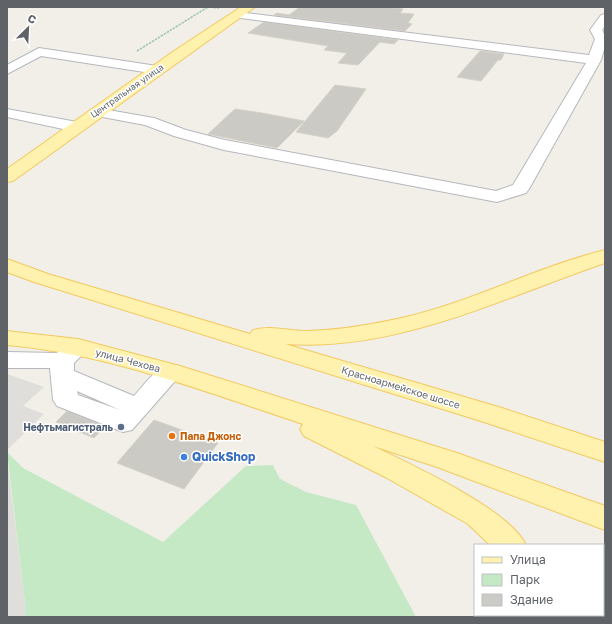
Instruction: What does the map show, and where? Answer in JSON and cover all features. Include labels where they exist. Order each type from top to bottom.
[{"type":"main road","name":"Центральная улица","points":[[7,177],[77,126],[249,7]]},
{"type":"main road","points":[[7,264],[41,278],[197,325],[265,335],[312,338],[358,335],[408,324],[463,307],[605,256]]},
{"type":"main road","name":"Красноармейское шоссе","points":[[197,325],[493,415],[605,452]]},
{"type":"main road","name":"улица Чехова","points":[[7,338],[42,341],[67,361],[171,372],[245,396]]},
{"type":"main road","points":[[245,396],[447,460],[605,518]]},
{"type":"main road","points":[[245,396],[397,470],[478,516],[510,544]]},
{"type":"lane","points":[[236,16],[594,60]]},
{"type":"lane","points":[[97,112],[149,121],[166,129],[224,145],[496,197],[520,189],[594,60],[601,39],[596,30],[605,17]]},
{"type":"lane","points":[[7,70],[39,52],[157,70]]},
{"type":"lane","points":[[10,116],[77,126]]},
{"type":"lane","points":[[7,360],[20,359],[67,361],[66,400],[130,415],[171,372]]},
{"type":"path","points":[[119,63],[208,7]]},
{"type":"shaded area","points":[[7,374],[44,387],[23,406],[44,414],[7,450]]},
{"type":"shaded area","points":[[7,459],[26,611],[24,617],[7,617]]},
{"type":"green space","points":[[7,452],[23,468],[163,542],[246,466],[273,465],[280,479],[306,492],[356,505],[416,617],[24,617],[26,611]]},
{"type":"building","points":[[300,7],[384,7],[403,9],[400,13],[414,14],[408,23],[412,24],[405,31],[274,15],[277,13],[289,15]]},
{"type":"building","points":[[264,22],[398,40],[394,44],[380,42],[358,65],[338,63],[347,53],[324,50],[328,46],[248,33]]},
{"type":"building","points":[[480,51],[504,54],[501,60],[498,60],[481,81],[457,77]]},
{"type":"building","points":[[335,85],[366,89],[337,131],[328,138],[296,132]]},
{"type":"building","points":[[235,109],[304,121],[277,148],[208,134]]},
{"type":"building","points":[[67,411],[105,426],[94,438],[56,422]]},
{"type":"building","points":[[154,420],[218,443],[184,489],[117,463]]},
{"type":"place","name":"Нефтьмагистраль","points":[[121,427]]},
{"type":"place","name":"Папа Джонс","points":[[172,436]]},
{"type":"place","name":"QuickShop","points":[[184,457]]}]
